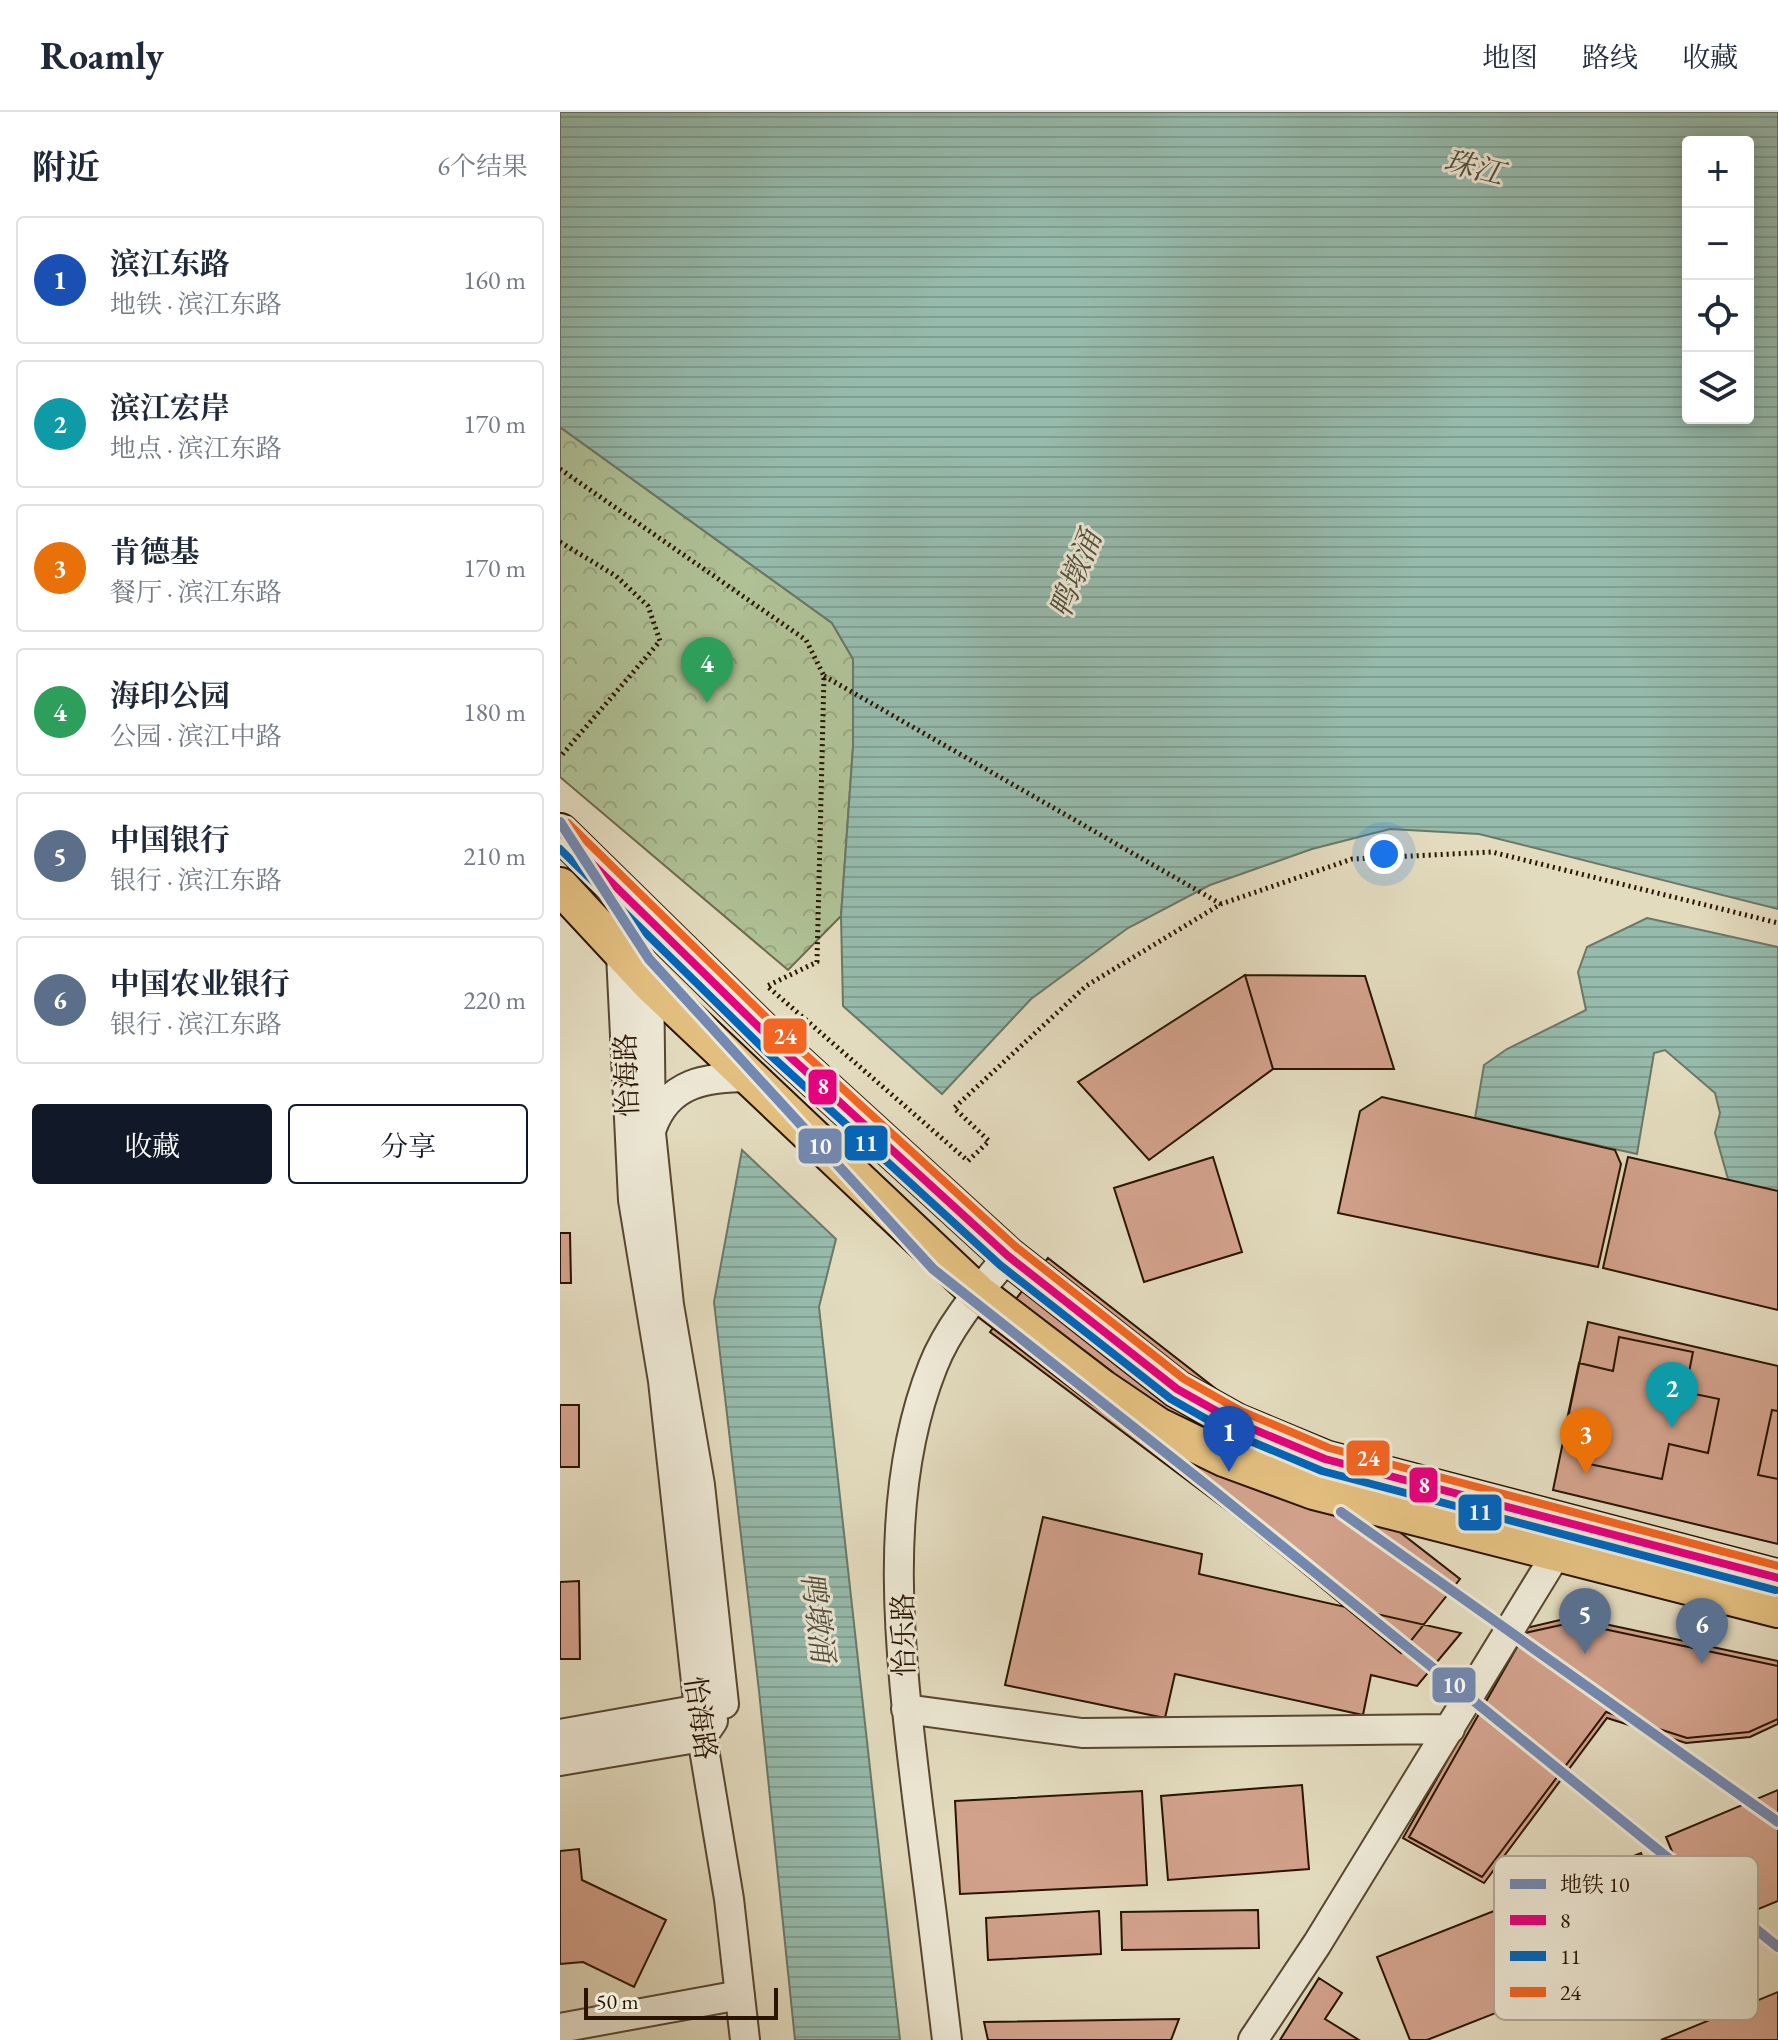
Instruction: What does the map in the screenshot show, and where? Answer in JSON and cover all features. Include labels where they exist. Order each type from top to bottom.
[{"type":"main road","points":[[560,832],[776,1044],[1008,1256],[1177,1389],[1236,1422],[1325,1459],[1778,1578]]},
{"type":"main road","points":[[560,886],[651,984],[978,1293],[1113,1396],[1158,1426],[1224,1458],[1314,1491],[1778,1609]]},
{"type":"street","name":"怡海路","points":[[637,908],[621,954],[633,1200],[663,1381],[708,1717],[745,2040]]},
{"type":"street","name":"怡海路","points":[[637,908],[651,984],[651,1133],[669,1305],[700,1485],[708,1717]]},
{"type":"street","points":[[651,1133],[670,1097],[691,1083],[717,1077],[750,1077]]},
{"type":"street","name":"怡乐路","points":[[947,2040],[906,1709],[900,1518],[911,1437],[933,1365],[954,1326],[1008,1256]]},
{"type":"street","points":[[1253,2040],[1317,1944],[1558,1551]]},
{"type":"street","points":[[906,1709],[1082,1733],[1450,1729]]},
{"type":"street","points":[[560,1734],[708,1717]]},
{"type":"street","points":[[560,1761],[708,1717]]},
{"type":"street","points":[[560,2028],[740,1995]]},
{"type":"path","points":[[560,469],[806,640],[824,676],[817,962],[767,986],[968,1161],[989,1141],[954,1108],[1086,986],[1221,904],[1352,859],[1492,852],[1778,923]]},
{"type":"path","points":[[560,542],[616,576],[648,606],[660,641],[560,757]]},
{"type":"path","points":[[824,676],[1221,904]]},
{"type":"green space","points":[[560,427],[832,623],[853,659],[853,747],[841,916],[788,970],[560,777]]},
{"type":"water","points":[[560,112],[1778,112],[1778,909],[1479,834],[1390,829],[1312,849],[1210,885],[1128,928],[1031,999],[942,1094],[843,1006],[841,916],[853,747],[853,659],[832,623],[560,427]]},
{"type":"water","points":[[1647,918],[1778,947],[1778,1229],[1769,1225],[1728,1179],[1715,1133],[1720,1113],[1715,1093],[1665,1050],[1654,1053],[1637,1154],[1475,1118],[1484,1065],[1507,1049],[1586,1010],[1578,972],[1587,947]]},
{"type":"water","name":"鸭墩涌","points":[[742,1150],[836,1239],[819,1307],[900,2040],[795,2040],[714,1302]]},
{"type":"building","points":[[1245,975],[1365,976],[1394,1069],[1273,1069]]},
{"type":"building","points":[[1245,975],[1273,1069],[1149,1160],[1078,1082]]},
{"type":"building","points":[[1382,1097],[1615,1150],[1621,1164],[1598,1267],[1338,1213],[1360,1111]]},
{"type":"building","points":[[1213,1157],[1242,1252],[1144,1282],[1114,1188]]},
{"type":"building","points":[[1628,1157],[1778,1191],[1778,1310],[1603,1268]]},
{"type":"building","points":[[560,1233],[570,1233],[571,1283],[560,1283]]},
{"type":"building","points":[[1048,1258],[1460,1579],[1401,1653],[1232,1514],[990,1332]]},
{"type":"building","points":[[1588,1322],[1778,1366],[1778,1544],[1553,1490]]},
{"type":"building","points":[[1619,1337],[1693,1352],[1685,1392],[1719,1399],[1708,1453],[1669,1444],[1662,1479],[1589,1464],[1595,1435],[1565,1429],[1579,1363],[1613,1371]]},
{"type":"building","points":[[560,1405],[579,1405],[579,1467],[560,1467]]},
{"type":"building","points":[[1772,1410],[1778,1411],[1778,1479],[1758,1475]]},
{"type":"building","points":[[1043,1517],[1202,1554],[1199,1574],[1461,1633],[1417,1686],[1371,1675],[1363,1715],[1175,1674],[1165,1718],[1005,1685]]},
{"type":"building","points":[[579,1581],[580,1659],[560,1659],[560,1582]]},
{"type":"building","points":[[1560,1620],[1586,1620],[1778,1661],[1778,1724],[1750,1737],[1686,1743],[1607,1718],[1504,1856],[1494,1856],[1494,1870],[1484,1883],[1403,1838],[1522,1629]]},
{"type":"building","points":[[1561,1625],[1585,1625],[1778,1666],[1778,1719],[1749,1732],[1687,1738],[1606,1712],[1498,1856],[1494,1856],[1494,1861],[1482,1877],[1409,1837],[1525,1633]]},
{"type":"building","points":[[1302,1785],[1309,1869],[1168,1880],[1161,1796]]},
{"type":"building","points":[[1778,1790],[1778,1901],[1758,1909],[1758,1856],[1674,1856],[1666,1837]]},
{"type":"building","points":[[1142,1791],[1147,1885],[960,1894],[955,1801]]},
{"type":"building","points":[[579,1849],[582,1880],[666,1920],[634,1987],[583,1962],[560,1964],[560,1851]]},
{"type":"building","points":[[1258,1910],[1259,1948],[1122,1950],[1121,1912]]},
{"type":"building","points":[[1099,1911],[1101,1954],[988,1960],[986,1918]]},
{"type":"building","points":[[1494,1911],[1494,2014],[1427,2040],[1410,2040],[1377,1957]]},
{"type":"building","points":[[1319,1978],[1342,1993],[1325,2019],[1359,2040],[1280,2040]]},
{"type":"building","points":[[1778,1992],[1778,2040],[1661,2040],[1710,2020],[1758,2020],[1758,2000]]},
{"type":"building","points":[[1179,2019],[1171,2040],[988,2040],[984,2022]]},
{"type":"metro line","name":"10","points":[[560,822],[649,959],[933,1269],[1213,1490],[1665,1856]]},
{"type":"metro line","name":"10","points":[[1341,1512],[1778,1822]]},
{"type":"metro line","name":"10","points":[[1758,1931],[1778,1947]]},
{"type":"transit line","name":"24","points":[[568,823],[784,1035],[1016,1247],[1184,1379],[1241,1411],[1329,1448],[1778,1566]]},
{"type":"transit line","name":"8","points":[[560,832],[776,1044],[1008,1256],[1177,1389],[1236,1422],[1325,1459],[1778,1578]]},
{"type":"transit line","name":"11","points":[[560,849],[768,1053],[1000,1265],[1171,1399],[1231,1433],[1322,1471],[1775,1590]]},
{"type":"place","name":"海印公园","points":[[707,703]]},
{"type":"place","name":"滨江宏岸","points":[[1672,1428]]},
{"type":"place","name":"滨江东路","points":[[1229,1472]]},
{"type":"place","name":"肯德基","points":[[1586,1474]]},
{"type":"place","name":"中国银行","points":[[1585,1654]]},
{"type":"place","name":"中国农业银行","points":[[1702,1664]]},
{"type":"water label","name":"珠江","points":[[1474,167]]}]
